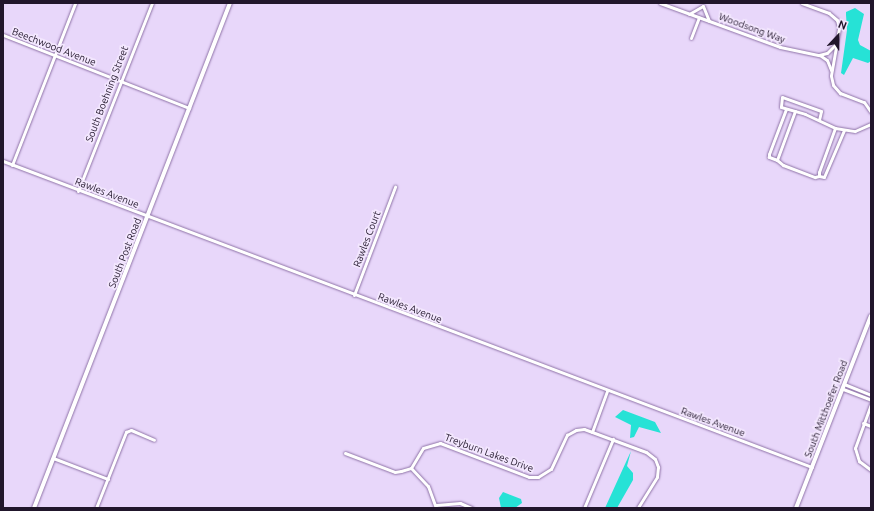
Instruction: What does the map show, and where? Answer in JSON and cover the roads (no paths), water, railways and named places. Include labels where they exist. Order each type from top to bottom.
[{"type":"main road","name":"South Post Road","points":[[34,508],[230,3]]},
{"type":"main road","name":"South Mitthoefer Road","points":[[796,508],[871,316]]},
{"type":"street","points":[[12,165],[75,3]]},
{"type":"street","name":"South Boehning Street","points":[[78,191],[152,3]]},
{"type":"street","name":"Woodsong Way","points":[[660,3],[776,46],[819,54]]},
{"type":"street","points":[[802,3],[834,17],[839,27],[832,72],[832,83],[836,90],[864,102],[871,112]]},
{"type":"street","points":[[689,14],[703,4],[709,21]]},
{"type":"street","points":[[691,38],[699,17]]},
{"type":"street","name":"Beechwood Avenue","points":[[3,35],[190,108]]},
{"type":"street","points":[[819,54],[830,52],[836,44]]},
{"type":"street","points":[[819,54],[828,60],[832,72]]},
{"type":"street","points":[[819,120],[822,111],[782,97],[781,107],[819,120],[835,128],[855,131],[871,124]]},
{"type":"street","points":[[786,109],[769,157],[777,160],[778,163],[789,168],[815,177],[827,177],[844,130]]},
{"type":"street","points":[[777,160],[795,111]]},
{"type":"street","points":[[819,176],[835,128]]},
{"type":"street","name":"Rawles Avenue","points":[[3,161],[354,296],[812,467]]},
{"type":"street","name":"Rawles Court","points":[[354,296],[395,187]]},
{"type":"street","points":[[844,386],[871,395]]},
{"type":"street","points":[[844,386],[871,400]]},
{"type":"street","points":[[592,432],[607,391]]},
{"type":"street","points":[[871,404],[856,443],[856,457],[862,465],[871,470]]},
{"type":"street","points":[[863,424],[871,426]]},
{"type":"street","name":"Treyburn Lakes Drive","points":[[411,468],[423,448],[440,443],[529,477],[538,478],[551,469],[568,434],[579,429],[592,432],[648,453],[656,463],[657,477],[638,508]]},
{"type":"street","points":[[96,508],[128,430],[154,440]]},
{"type":"street","points":[[584,508],[612,440]]},
{"type":"street","points":[[345,453],[395,472],[411,468],[428,486],[436,507],[460,503],[472,508]]},
{"type":"street","points":[[53,458],[108,479]]}]
